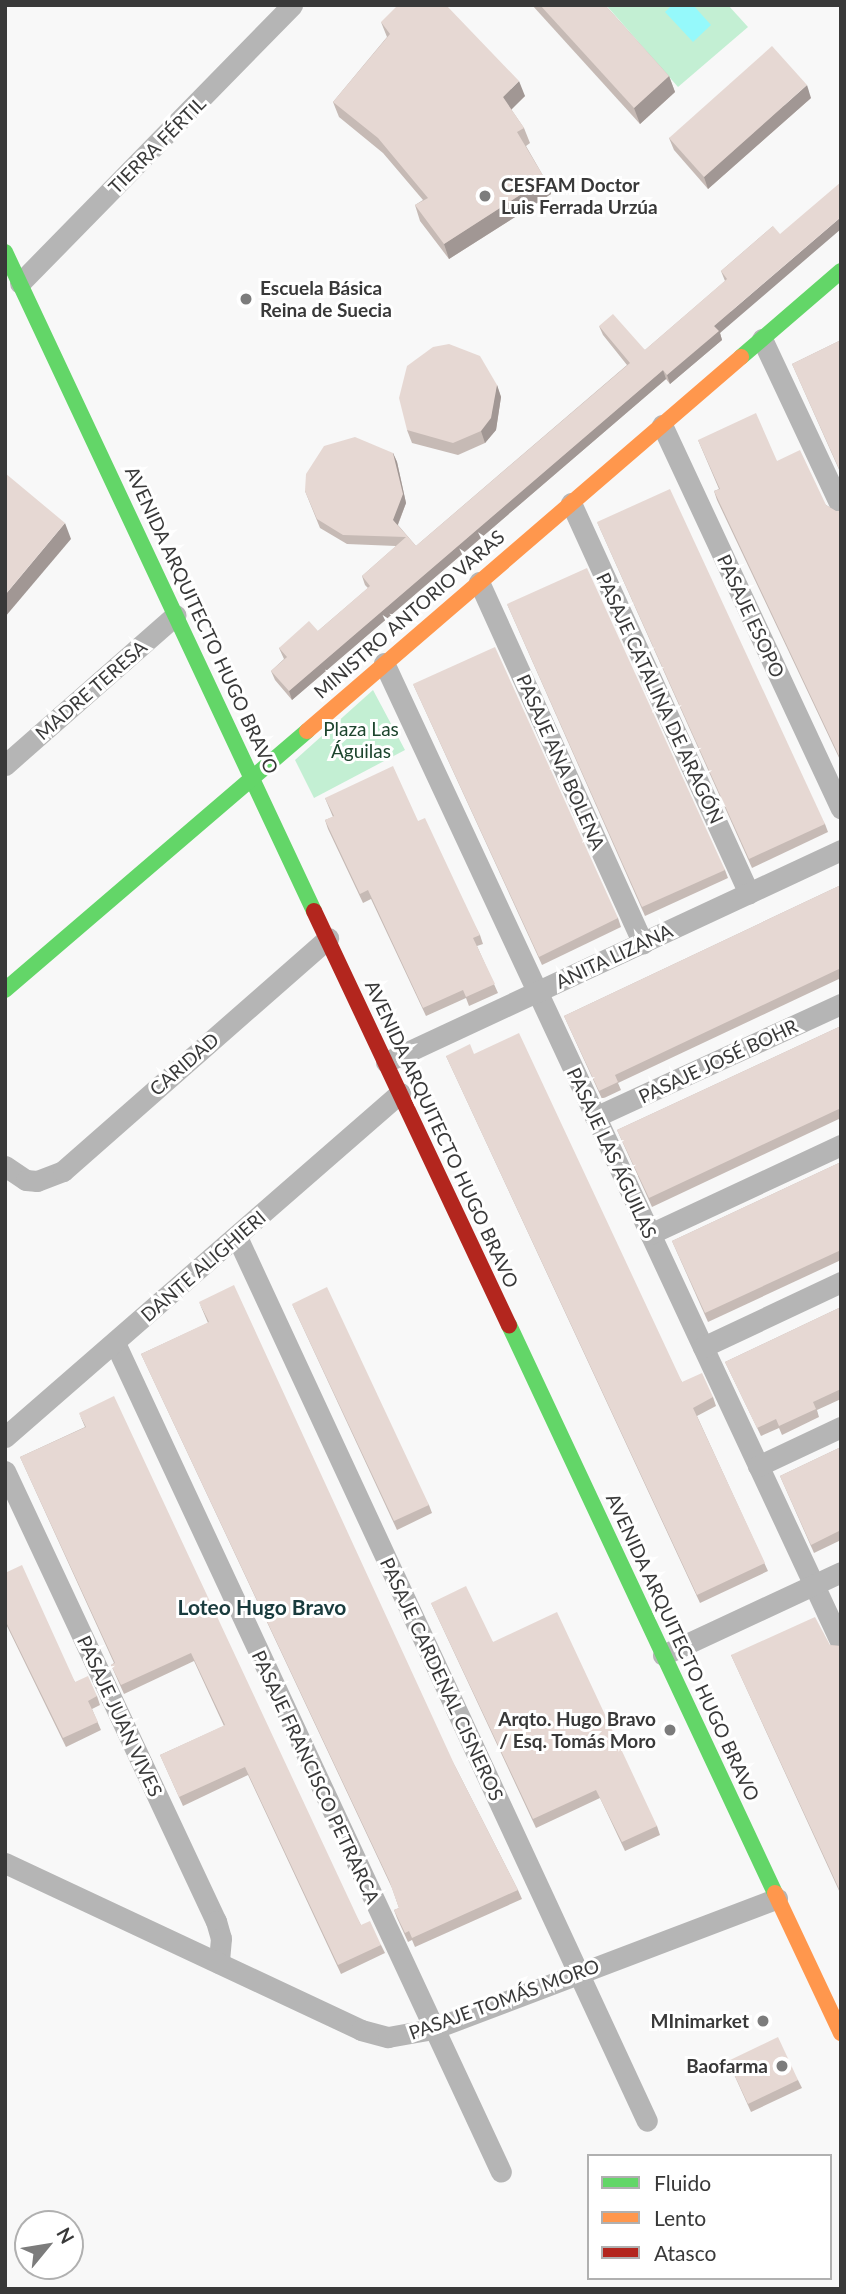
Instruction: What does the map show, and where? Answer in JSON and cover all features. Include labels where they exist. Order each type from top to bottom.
[{"type":"street","name":"TIERRA FÉRTIL","points":[[20,283],[292,5]]},
{"type":"street","name":"AVENIDA ARQUITECTO HUGO BRAVO","points":[[5,251],[841,2034]]},
{"type":"street","name":"MINISTRO ANTORIO VARAS","points":[[5,990],[841,271]]},
{"type":"street","points":[[762,339],[841,507]]},
{"type":"street","name":"PASAJE ESOPO","points":[[662,425],[841,808]]},
{"type":"street","name":"PASAJE CATALINA DE ARAGÓN","points":[[571,503],[749,893]]},
{"type":"street","name":"PASAJE ANA BOLENA","points":[[479,582],[643,943]]},
{"type":"street","name":"MADRE TERESA","points":[[5,765],[176,615]]},
{"type":"street","name":"PASAJE LAS ÁGUILAS","points":[[384,663],[841,1643]]},
{"type":"street","name":"ANITA LIZANA","points":[[386,1062],[841,850]]},
{"type":"street","name":"CARIDAD","points":[[5,1166],[26,1180],[37,1181],[63,1171],[328,938]]},
{"type":"street","name":"PASAJE JOSÉ BOHR","points":[[595,1117],[841,1004]]},
{"type":"street","name":"DANTE ALIGHIERI","points":[[5,1437],[400,1093]]},
{"type":"street","points":[[650,1234],[841,1145]]},
{"type":"street","name":"PASAJE CARDENAL CISNEROS","points":[[237,1237],[647,2121]]},
{"type":"street","points":[[703,1347],[841,1282]]},
{"type":"street","name":"PASAJE FRANCISCO PETRARCA","points":[[115,1343],[501,2172]]},
{"type":"street","points":[[758,1466],[841,1427]]},
{"type":"street","name":"PASAJE JUAN VIVES","points":[[5,1471],[216,1922],[221,1938],[219,1964]]},
{"type":"street","points":[[663,1655],[841,1572]]},
{"type":"street","name":"PASAJE TOMÁS MORO","points":[[5,1863],[219,1964],[378,2035],[399,2037],[433,2029],[777,1898]]},
{"type":"green space","points":[[606,5],[728,5],[748,27],[678,87]]},
{"type":"green space","name":"Plaza Las Águilas","points":[[373,690],[405,750],[314,798],[295,760]]},
{"type":"water","points":[[672,5],[693,5],[711,25],[693,42],[665,12]]},
{"type":"building","points":[[398,5],[446,5],[519,81],[503,97],[524,128],[517,132],[545,179],[444,244],[415,205],[428,198],[378,138],[333,102],[390,34],[381,22]]},
{"type":"building","points":[[540,5],[605,5],[669,76],[634,108]]},
{"type":"building","points":[[772,46],[807,85],[704,177],[669,138]]},
{"type":"building","points":[[841,182],[841,217],[714,326],[719,331],[667,375],[663,370],[289,691],[271,671],[287,657],[279,648],[309,621],[318,631],[370,586],[362,576],[406,537],[343,535],[317,519],[305,491],[306,474],[324,446],[355,437],[393,453],[403,494],[393,520],[416,546],[630,363],[599,326],[613,314],[645,350],[727,279],[721,271],[773,226],[780,234]]},
{"type":"building","points":[[841,340],[841,473],[792,364]]},
{"type":"building","points":[[449,344],[480,356],[497,385],[491,418],[481,431],[453,443],[407,430],[399,398],[407,366],[433,347]]},
{"type":"building","points":[[756,413],[777,461],[800,450],[826,505],[841,511],[841,760],[714,491],[720,489],[698,440]]},
{"type":"building","points":[[5,473],[65,523],[5,595]]},
{"type":"building","points":[[670,489],[825,824],[749,859],[597,522]]},
{"type":"building","points":[[587,568],[725,870],[642,907],[507,604]]},
{"type":"building","points":[[495,647],[618,918],[539,957],[413,684]]},
{"type":"building","points":[[393,766],[418,821],[425,818],[480,935],[473,938],[495,984],[466,997],[463,990],[423,1008],[368,890],[360,894],[325,820],[334,816],[325,798]]},
{"type":"building","points":[[841,885],[841,968],[615,1075],[618,1082],[599,1091],[564,1016]]},
{"type":"building","points":[[841,1026],[841,1108],[649,1198],[617,1130]]},
{"type":"building","points":[[519,1033],[682,1382],[702,1373],[713,1397],[693,1408],[765,1563],[697,1595],[446,1056],[470,1044],[474,1054]]},
{"type":"building","points":[[841,1162],[841,1250],[705,1313],[672,1241]]},
{"type":"building","points":[[234,1285],[456,1768],[518,1890],[412,1938],[409,1931],[405,1933],[394,1910],[399,1908],[389,1880],[141,1354],[209,1322],[199,1302]]},
{"type":"building","points":[[327,1287],[429,1505],[394,1521],[292,1304]]},
{"type":"building","points":[[841,1307],[841,1389],[813,1402],[816,1409],[779,1426],[776,1419],[757,1428],[725,1362]]},
{"type":"building","points":[[114,1396],[361,1925],[370,1921],[381,1945],[338,1965],[245,1767],[179,1797],[160,1755],[225,1725],[191,1653],[121,1685],[111,1665],[115,1663],[20,1457],[86,1427],[79,1413]]},
{"type":"building","points":[[841,1447],[841,1530],[811,1545],[780,1476]]},
{"type":"building","points":[[22,1565],[75,1682],[88,1676],[97,1696],[88,1701],[98,1722],[63,1738],[5,1620],[5,1573]]},
{"type":"building","points":[[466,1586],[493,1642],[557,1612],[657,1826],[622,1842],[596,1790],[533,1819],[431,1603]]},
{"type":"building","points":[[815,1617],[830,1645],[841,1646],[841,1893],[731,1655]]},
{"type":"building","points":[[778,2037],[798,2080],[748,2104],[728,2061]]},
{"type":"traffic: fast","points":[[5,252],[314,911]]},
{"type":"traffic: fast","points":[[741,357],[841,271]]},
{"type":"traffic: fast","points":[[5,990],[307,731]]},
{"type":"traffic: fast","points":[[509,1325],[775,1893]]},
{"type":"traffic: slow","points":[[307,731],[741,357]]},
{"type":"traffic: slow","points":[[775,1893],[841,2033]]},
{"type":"traffic: jam","points":[[314,911],[509,1325]]},
{"type":"place","name":"CESFAM Doctor Luis Ferrada Urzúa","points":[[485,196]]},
{"type":"place","name":"Escuela Básica Reina de Suecia","points":[[246,299]]},
{"type":"place","name":"Arqto. Hugo Bravo / Esq. Tomás Moro","points":[[670,1730]]},
{"type":"place","name":"MInimarket","points":[[763,2021]]},
{"type":"place","name":"Baofarma","points":[[782,2066]]},
{"type":"district","name":"Loteo Hugo Bravo","points":[[262,1607]]}]
